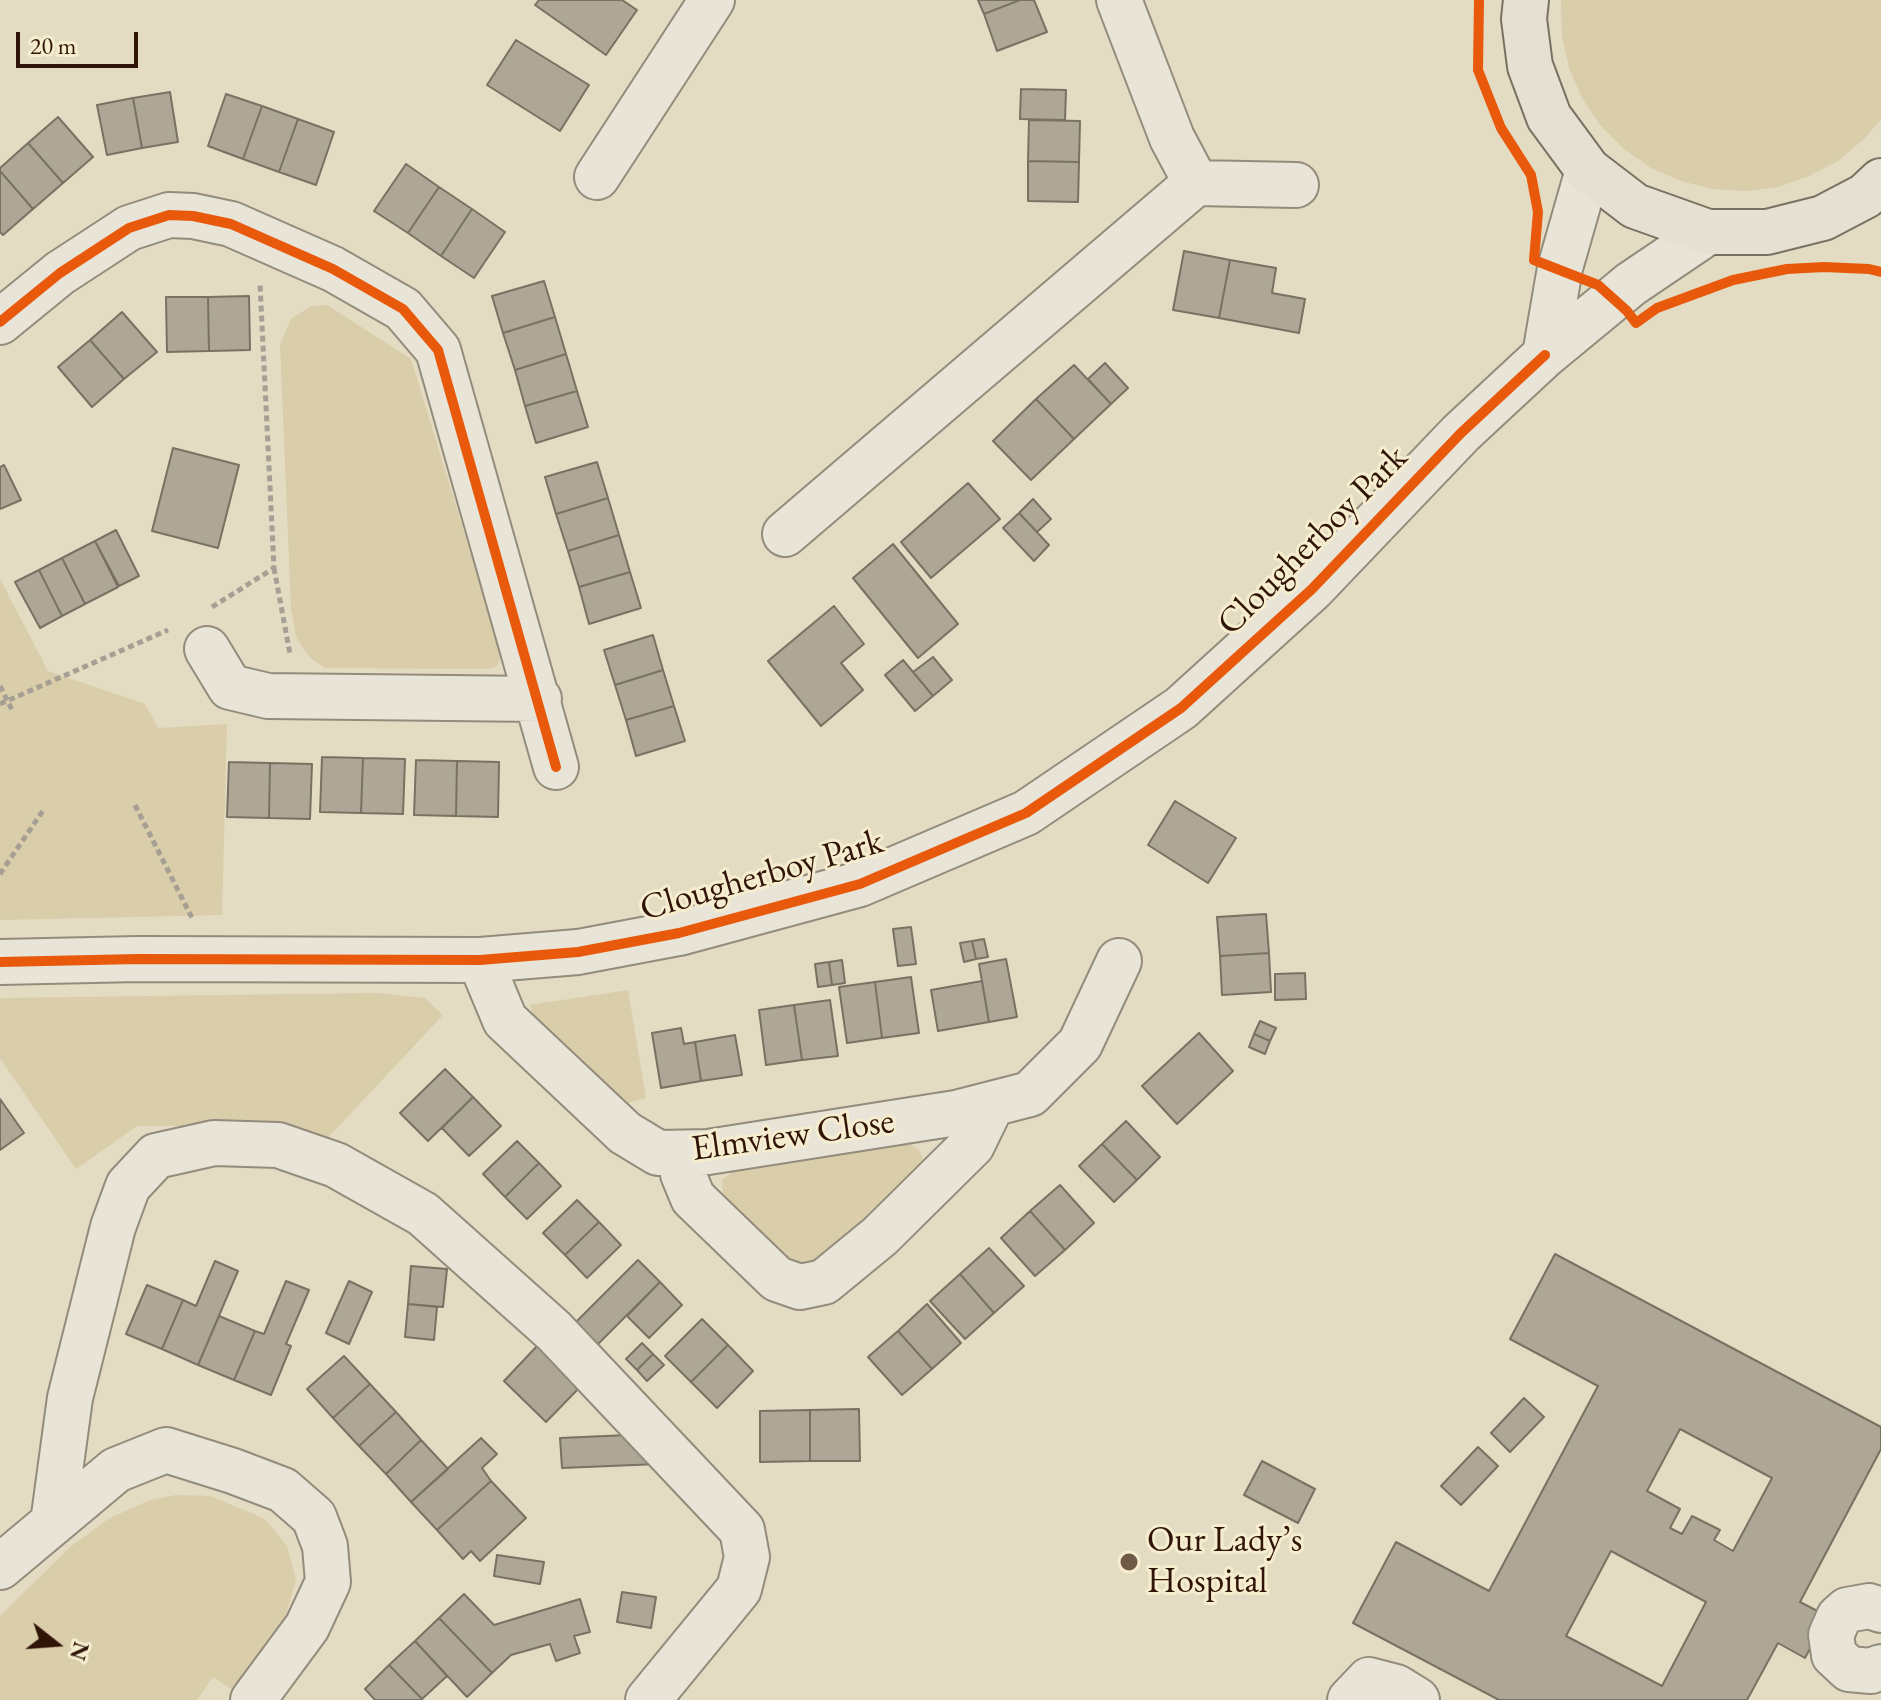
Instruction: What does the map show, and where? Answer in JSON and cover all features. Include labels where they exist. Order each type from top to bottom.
[{"type":"main road","points":[[1526,0],[1524,19],[1530,66],[1549,117],[1588,170],[1635,206],[1708,232],[1767,232],[1823,218],[1876,193]]},
{"type":"street","points":[[597,177],[712,0]]},
{"type":"street","points":[[1119,0],[1172,138],[1196,183]]},
{"type":"street","points":[[1545,355],[1560,268],[1588,170]]},
{"type":"street","points":[[785,534],[1196,183],[1296,185]]},
{"type":"street","points":[[0,322],[60,273],[129,228],[169,215],[193,216],[231,224],[333,269],[403,309],[438,350],[556,767]]},
{"type":"street","name":"Clougherboy Park","points":[[0,962],[480,960],[578,952],[694,929],[860,884],[1026,813],[1181,708],[1312,589],[1461,433],[1545,355],[1631,284],[1708,232]]},
{"type":"street","points":[[197,628],[230,687],[268,696],[539,699]]},
{"type":"street","name":"Elmview Close","points":[[480,960],[505,1020],[625,1133],[658,1153],[724,1150],[956,1113],[1030,1094],[1080,1044],[1119,961]]},
{"type":"street","points":[[680,1153],[683,1174],[693,1198],[777,1279],[800,1287],[824,1282],[880,1236],[972,1145],[992,1104]]},
{"type":"street","points":[[53,1523],[70,1398],[113,1227],[128,1186],[156,1156],[214,1143],[278,1145],[336,1165],[423,1214],[554,1331],[742,1530],[747,1557],[739,1589],[648,1700]]},
{"type":"street","points":[[0,1567],[116,1470],[166,1450],[283,1490],[314,1517],[325,1546],[328,1582],[307,1627],[253,1700]]},
{"type":"street","points":[[1864,1680],[1834,1655],[1831,1635],[1834,1625],[1847,1610],[1858,1606],[1881,1610]]},
{"type":"street","points":[[1350,1700],[1369,1680],[1396,1687],[1417,1700]]},
{"type":"path","points":[[258,236],[274,568],[298,697]]},
{"type":"path","points":[[0,704],[197,628],[274,568]]},
{"type":"path","points":[[0,686],[13,712]]},
{"type":"path","points":[[135,805],[213,959]]},
{"type":"path","points":[[0,874],[44,809]]},
{"type":"shaded area","points":[[1561,0],[1881,0],[1881,119],[1864,139],[1838,161],[1778,187],[1746,191],[1712,189],[1681,181],[1651,168],[1624,149],[1600,125],[1582,98],[1569,68],[1562,36]]},
{"type":"shaded area","points":[[327,305],[411,359],[499,646],[497,666],[489,669],[325,668],[309,657],[296,637],[291,608],[280,344],[291,319],[311,306]]},
{"type":"shaded area","points":[[0,579],[48,671],[145,704],[158,728],[227,724],[222,915],[0,920]]},
{"type":"shaded area","points":[[628,990],[646,1098],[620,1105],[535,1022],[530,1005]]},
{"type":"shaded area","points":[[376,993],[425,998],[443,1015],[323,1143],[218,1126],[137,1126],[76,1169],[0,1058],[0,998]]},
{"type":"shaded area","points":[[894,1143],[911,1145],[920,1151],[923,1161],[917,1177],[834,1255],[811,1264],[794,1263],[779,1255],[723,1198],[722,1180],[739,1167]]},
{"type":"shaded area","points":[[176,1495],[211,1496],[265,1519],[287,1546],[296,1580],[283,1625],[239,1694],[213,1677],[197,1700],[0,1700],[0,1616],[69,1548],[108,1519],[150,1500]]},
{"type":"building","points":[[539,0],[622,0],[637,10],[606,55],[535,5]]},
{"type":"building","points":[[978,0],[1020,0],[984,14]]},
{"type":"building","points":[[1020,0],[1034,0],[1047,32],[997,51],[984,14]]},
{"type":"building","points":[[516,40],[589,85],[560,131],[487,85]]},
{"type":"building","points":[[1021,89],[1066,90],[1065,120],[1020,119]]},
{"type":"building","points":[[170,92],[178,142],[142,148],[133,98]]},
{"type":"building","points":[[226,94],[262,106],[243,159],[208,146]]},
{"type":"building","points":[[133,98],[142,148],[107,155],[97,105]]},
{"type":"building","points":[[262,106],[298,119],[279,172],[243,159]]},
{"type":"building","points":[[58,117],[93,157],[63,183],[28,143]]},
{"type":"building","points":[[298,119],[334,132],[316,185],[279,172]]},
{"type":"building","points":[[1029,120],[1080,121],[1079,162],[1028,161]]},
{"type":"building","points":[[28,143],[63,183],[33,209],[0,171]]},
{"type":"building","points":[[1028,161],[1079,162],[1078,202],[1028,201]]},
{"type":"building","points":[[406,164],[439,187],[408,233],[374,211]]},
{"type":"building","points":[[0,171],[33,209],[3,235],[0,232]]},
{"type":"building","points":[[439,187],[472,209],[441,256],[408,233]]},
{"type":"building","points":[[472,209],[505,232],[474,278],[441,256]]},
{"type":"building","points":[[1184,251],[1230,260],[1219,318],[1173,310]]},
{"type":"building","points":[[1230,260],[1276,268],[1272,293],[1305,299],[1299,333],[1219,318]]},
{"type":"building","points":[[544,281],[555,317],[503,333],[492,296]]},
{"type":"building","points":[[249,296],[250,350],[209,351],[208,297]]},
{"type":"building","points":[[166,297],[208,297],[209,351],[167,352]]},
{"type":"building","points":[[122,312],[157,352],[124,379],[90,340]]},
{"type":"building","points":[[555,317],[566,354],[515,370],[503,333]]},
{"type":"building","points":[[90,340],[124,379],[92,407],[58,367]]},
{"type":"building","points":[[566,354],[577,391],[525,406],[515,370]]},
{"type":"building","points":[[1105,363],[1128,388],[1111,404],[1088,379]]},
{"type":"building","points":[[1074,365],[1111,404],[1074,439],[1036,399]]},
{"type":"building","points":[[577,391],[588,427],[536,443],[525,406]]},
{"type":"building","points":[[1036,399],[1074,439],[1031,480],[993,441]]},
{"type":"building","points":[[173,448],[239,465],[218,548],[152,531]]},
{"type":"building","points":[[597,462],[608,498],[556,514],[545,477]]},
{"type":"building","points":[[4,465],[21,500],[0,509],[0,467]]},
{"type":"building","points":[[968,483],[1000,519],[931,578],[901,542]]},
{"type":"building","points":[[608,498],[619,535],[568,551],[556,514]]},
{"type":"building","points":[[1033,499],[1051,519],[1037,532],[1019,513]]},
{"type":"building","points":[[1019,513],[1049,545],[1034,561],[1003,528]]},
{"type":"building","points":[[116,530],[139,576],[119,586],[95,541]]},
{"type":"building","points":[[619,535],[630,572],[579,587],[568,551]]},
{"type":"building","points":[[95,541],[118,587],[85,604],[62,558]]},
{"type":"building","points":[[893,544],[958,624],[918,658],[853,578]]},
{"type":"building","points":[[62,558],[85,604],[62,616],[39,570]]},
{"type":"building","points":[[39,570],[62,616],[40,628],[15,582]]},
{"type":"building","points":[[630,572],[641,608],[589,624],[579,587]]},
{"type":"building","points":[[834,606],[864,644],[841,663],[863,690],[821,726],[768,661]]},
{"type":"building","points":[[653,635],[663,670],[615,685],[604,650]]},
{"type":"building","points":[[933,657],[952,680],[933,696],[913,672]]},
{"type":"building","points":[[903,660],[933,696],[915,711],[885,675]]},
{"type":"building","points":[[663,670],[674,706],[626,720],[615,685]]},
{"type":"building","points":[[674,706],[685,741],[636,756],[626,720]]},
{"type":"building","points":[[322,757],[363,758],[361,813],[320,812]]},
{"type":"building","points":[[363,758],[405,759],[403,814],[361,813]]},
{"type":"building","points":[[416,760],[457,761],[456,816],[414,815]]},
{"type":"building","points":[[457,761],[499,762],[498,817],[456,816]]},
{"type":"building","points":[[229,762],[270,763],[269,818],[227,817]]},
{"type":"building","points":[[270,763],[312,764],[310,819],[269,818]]},
{"type":"building","points":[[1175,801],[1236,838],[1208,883],[1148,845]]},
{"type":"building","points":[[1266,914],[1269,953],[1220,956],[1217,917]]},
{"type":"building","points":[[911,927],[916,964],[898,966],[893,929]]},
{"type":"building","points":[[984,939],[988,957],[976,959],[972,941]]},
{"type":"building","points":[[972,941],[976,959],[964,962],[960,943]]},
{"type":"building","points":[[1269,953],[1271,992],[1222,995],[1220,956]]},
{"type":"building","points":[[1006,959],[1017,1017],[989,1022],[979,964]]},
{"type":"building","points":[[842,960],[845,983],[832,985],[829,962]]},
{"type":"building","points":[[829,962],[832,985],[818,987],[815,964]]},
{"type":"building","points":[[1305,973],[1306,999],[1275,1000],[1275,974]]},
{"type":"building","points":[[911,977],[919,1033],[882,1038],[875,982]]},
{"type":"building","points":[[982,981],[989,1022],[938,1031],[931,990]]},
{"type":"building","points":[[875,982],[882,1038],[847,1043],[839,987]]},
{"type":"building","points":[[830,1000],[838,1056],[802,1060],[794,1005]]},
{"type":"building","points":[[794,1005],[802,1060],[766,1065],[759,1010]]},
{"type":"building","points":[[1260,1021],[1276,1028],[1270,1041],[1254,1034]]},
{"type":"building","points":[[681,1028],[684,1044],[695,1042],[701,1081],[661,1088],[652,1033]]},
{"type":"building","points":[[1199,1033],[1233,1071],[1177,1124],[1142,1086]]},
{"type":"building","points":[[1254,1034],[1270,1041],[1265,1054],[1249,1047]]},
{"type":"building","points":[[735,1035],[742,1075],[701,1081],[695,1042]]},
{"type":"building","points":[[445,1069],[473,1097],[428,1141],[400,1113]]},
{"type":"building","points":[[473,1097],[501,1126],[469,1156],[442,1128]]},
{"type":"building","points":[[0,1099],[24,1133],[0,1150]]},
{"type":"building","points":[[1126,1121],[1160,1157],[1137,1180],[1102,1144]]},
{"type":"building","points":[[517,1141],[539,1163],[505,1197],[483,1174]]},
{"type":"building","points":[[1102,1144],[1137,1180],[1114,1202],[1079,1166]]},
{"type":"building","points":[[539,1163],[561,1186],[527,1219],[505,1197]]},
{"type":"building","points":[[1060,1185],[1094,1223],[1065,1250],[1030,1211]]},
{"type":"building","points":[[577,1200],[599,1222],[565,1255],[543,1233]]},
{"type":"building","points":[[1030,1211],[1065,1250],[1035,1276],[1001,1238]]},
{"type":"building","points":[[599,1222],[621,1245],[587,1278],[565,1255]]},
{"type":"building","points":[[989,1248],[1024,1286],[994,1313],[960,1274]]},
{"type":"building","points":[[1555,1254],[1881,1427],[1881,1449],[1800,1602],[1827,1616],[1805,1658],[1778,1643],[1747,1700],[1499,1700],[1353,1623],[1396,1542],[1489,1591],[1598,1386],[1510,1339]],"holes":[[[1680,1429],[1772,1478],[1733,1551],[1714,1540],[1720,1530],[1692,1516],[1682,1534],[1670,1528],[1680,1509],[1647,1491]],[[1611,1551],[1706,1602],[1662,1686],[1566,1636]]]},
{"type":"building","points":[[638,1260],[660,1282],[590,1352],[568,1330]]},
{"type":"building","points":[[215,1261],[238,1271],[198,1365],[162,1349],[183,1300],[196,1306]]},
{"type":"building","points":[[411,1266],[447,1269],[443,1307],[408,1304]]},
{"type":"building","points":[[960,1274],[994,1313],[965,1339],[930,1301]]},
{"type":"building","points":[[286,1281],[309,1290],[286,1344],[291,1346],[271,1395],[234,1380],[255,1331],[264,1334]]},
{"type":"building","points":[[349,1281],[372,1292],[349,1344],[326,1333]]},
{"type":"building","points":[[660,1282],[682,1305],[649,1338],[627,1316]]},
{"type":"building","points":[[147,1285],[183,1300],[162,1349],[126,1334]]},
{"type":"building","points":[[408,1304],[437,1307],[434,1340],[405,1337]]},
{"type":"building","points":[[927,1304],[961,1343],[932,1369],[898,1331]]},
{"type":"building","points":[[219,1316],[255,1331],[234,1380],[198,1365]]},
{"type":"building","points":[[702,1319],[728,1345],[691,1382],[665,1356]]},
{"type":"building","points":[[898,1331],[932,1369],[902,1395],[868,1357]]},
{"type":"building","points":[[642,1343],[653,1354],[637,1370],[626,1359]]},
{"type":"building","points":[[538,1345],[580,1387],[546,1422],[504,1381]]},
{"type":"building","points":[[728,1345],[753,1371],[717,1408],[691,1382]]},
{"type":"building","points":[[653,1354],[664,1365],[647,1381],[637,1370]]},
{"type":"building","points":[[344,1356],[370,1384],[333,1418],[307,1389]]},
{"type":"building","points":[[370,1384],[396,1412],[359,1446],[333,1418]]},
{"type":"building","points":[[1524,1398],[1544,1417],[1510,1452],[1491,1433]]},
{"type":"building","points":[[859,1409],[860,1461],[810,1461],[810,1410]]},
{"type":"building","points":[[810,1410],[810,1461],[760,1462],[760,1411]]},
{"type":"building","points":[[396,1412],[421,1440],[386,1474],[359,1446]]},
{"type":"building","points":[[628,1435],[658,1464],[562,1468],[560,1438]]},
{"type":"building","points":[[481,1438],[497,1454],[482,1468],[491,1481],[437,1530],[411,1502]]},
{"type":"building","points":[[421,1440],[448,1469],[411,1502],[386,1474]]},
{"type":"building","points":[[1478,1447],[1498,1466],[1461,1505],[1441,1486]]},
{"type":"building","points":[[1262,1461],[1315,1489],[1298,1523],[1244,1495]]},
{"type":"building","points":[[491,1481],[526,1518],[480,1561],[471,1551],[463,1559],[437,1530]]},
{"type":"building","points":[[497,1555],[544,1562],[540,1584],[494,1576]]},
{"type":"building","points":[[622,1592],[656,1597],[651,1628],[617,1622]]},
{"type":"building","points":[[464,1594],[494,1625],[580,1599],[590,1632],[574,1636],[580,1653],[556,1661],[550,1644],[511,1655],[492,1673],[439,1618]]},
{"type":"building","points":[[439,1618],[492,1673],[467,1697],[415,1641]]},
{"type":"building","points":[[415,1641],[447,1676],[422,1699],[389,1665]]},
{"type":"building","points":[[389,1665],[422,1700],[375,1700],[365,1689]]},
{"type":"cycle path","points":[[1479,0],[1478,70],[1501,128],[1531,175],[1538,212],[1534,260],[1598,285],[1636,323],[1657,308],[1733,280],[1787,269],[1824,267],[1881,272]]},
{"type":"cycle path","points":[[0,322],[60,273],[129,228],[169,215],[193,216],[231,224],[333,269],[403,309],[438,350],[556,767]]},
{"type":"cycle path","points":[[0,962],[138,959],[480,960],[578,952],[679,933],[860,884],[1026,813],[1181,708],[1312,589],[1461,433],[1545,355]]},
{"type":"place","name":"Our Lady’s Hospital","points":[[1129,1562]]}]
